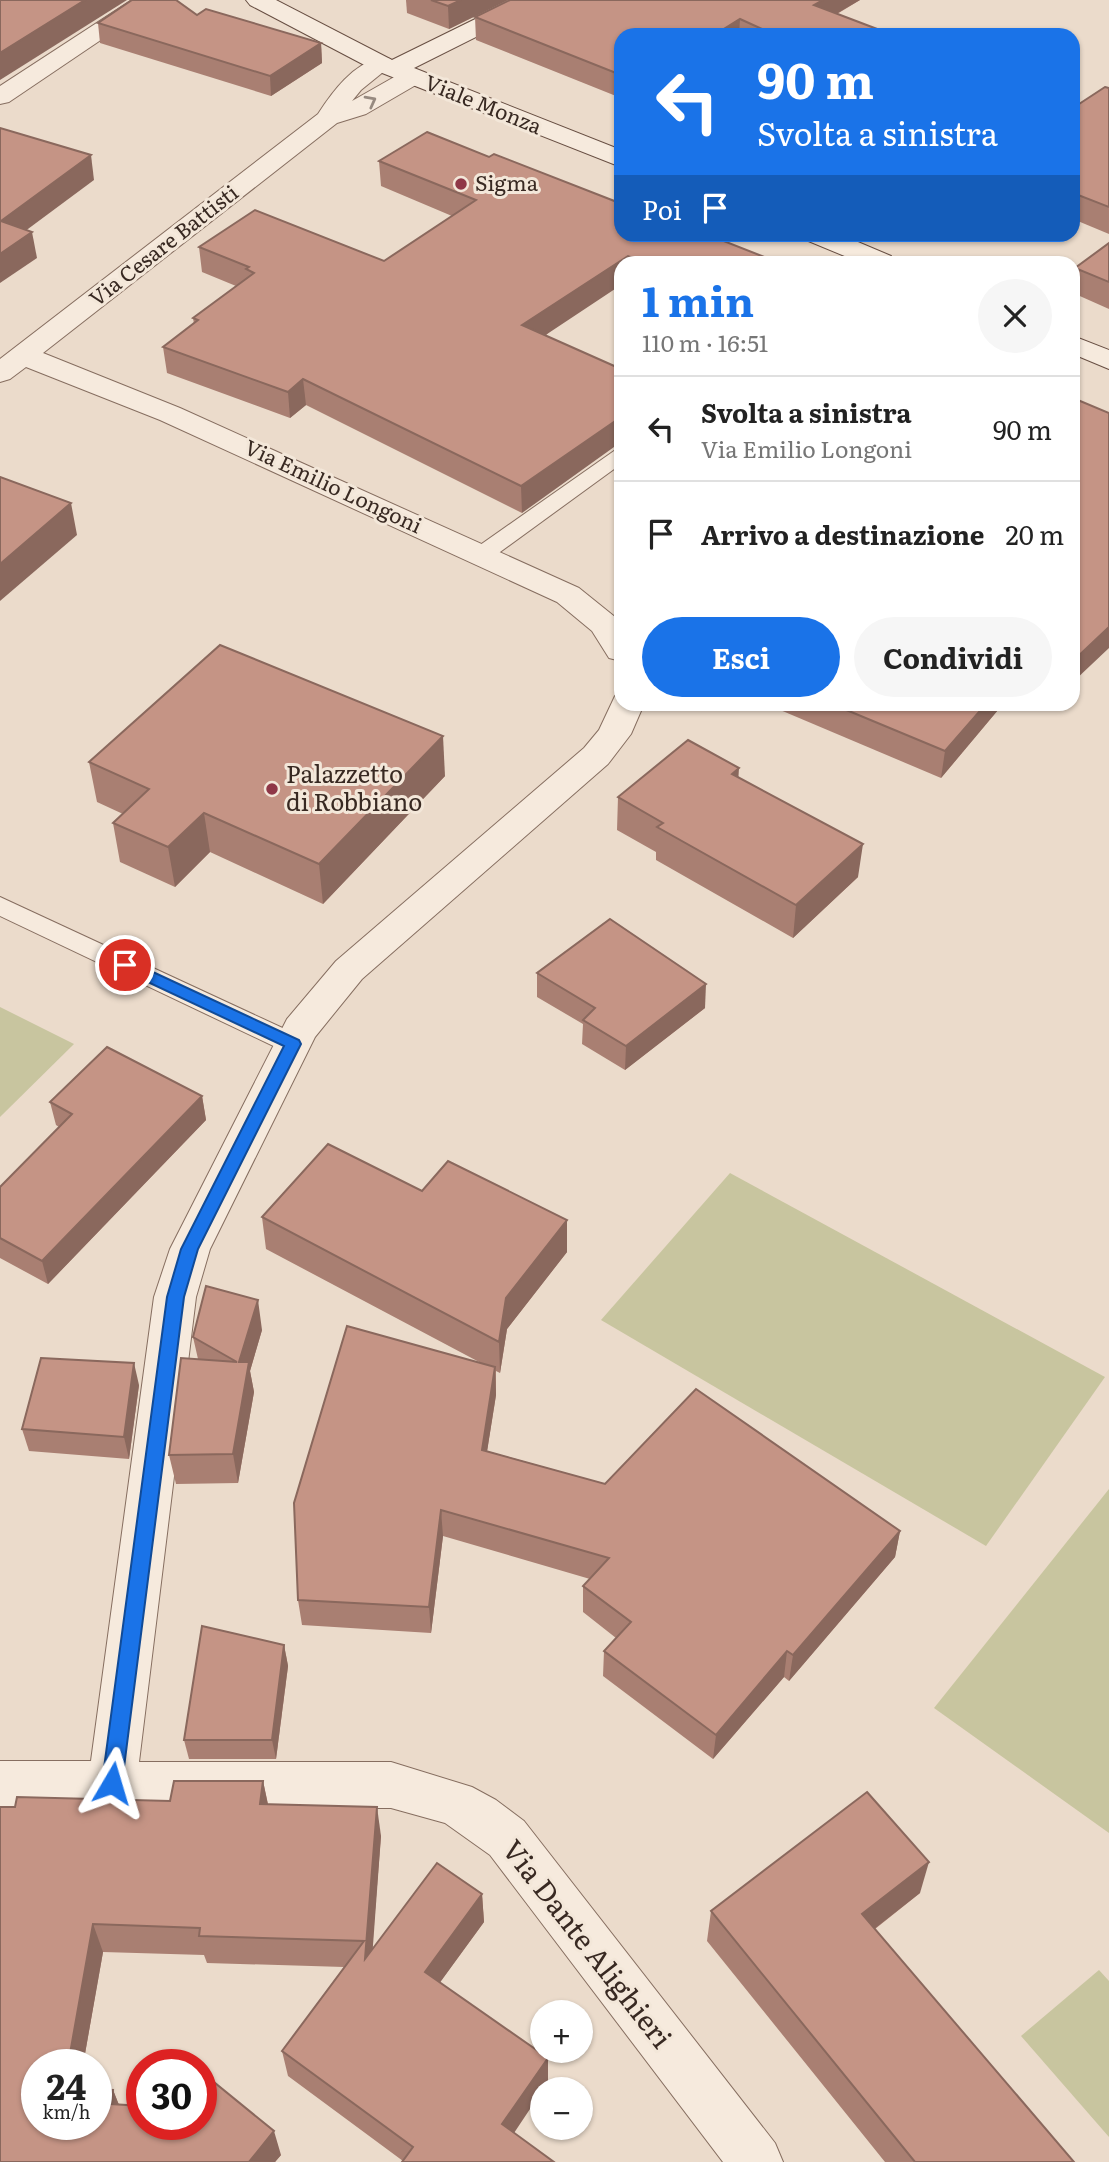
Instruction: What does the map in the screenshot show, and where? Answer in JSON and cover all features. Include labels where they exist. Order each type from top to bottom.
[{"type":"street","points":[[0,97],[148,0]]},
{"type":"street","name":"Viale Monza","points":[[258,0],[347,48],[395,70],[614,156]]},
{"type":"street","points":[[395,70],[531,0]]},
{"type":"street","name":"Via Cesare Battisti","points":[[328,118],[357,109],[395,70]]},
{"type":"street","name":"Via Cesare Battisti","points":[[11,364],[328,118],[352,85],[395,70]]},
{"type":"street","points":[[834,242],[867,256]]},
{"type":"street","points":[[1080,347],[1109,360]]},
{"type":"street","name":"Via Emilio Longoni","points":[[11,364],[181,418],[481,555],[568,595],[604,624],[614,640]]},
{"type":"street","points":[[112,1783],[176,1297],[190,1249],[293,1044],[315,1008],[349,970],[596,756],[614,734],[624,711]]},
{"type":"street","name":"Via Dante Alighieri","points":[[0,1784],[391,1785],[425,1793],[479,1816],[507,1838],[755,2162]]},
{"type":"lane","points":[[481,555],[614,460]]},
{"type":"lane","points":[[0,906],[293,1044]]},
{"type":"shaded area","points":[[0,1007],[74,1044],[0,1117]]},
{"type":"shaded area","points":[[730,1173],[1105,1377],[986,1546],[601,1320]]},
{"type":"shaded area","points":[[1109,1489],[1109,1833],[934,1708]]},
{"type":"shaded area","points":[[1099,1970],[1109,1981],[1109,2137],[1021,2036]]},
{"type":"building","points":[[0,0],[85,0],[0,53]]},
{"type":"building","points":[[132,0],[176,0],[197,15],[206,9],[321,43],[270,76],[98,23]]},
{"type":"building","points":[[431,0],[461,0],[448,6]]},
{"type":"building","points":[[510,0],[823,0],[814,5],[875,28],[760,28],[740,19],[725,28],[614,28],[614,72],[475,17]]},
{"type":"building","points":[[1105,87],[1109,88],[1109,207],[1080,196],[1080,103]]},
{"type":"building","points":[[0,128],[91,155],[1,221],[32,232],[0,254]]},
{"type":"building","points":[[427,132],[489,157],[494,154],[614,201],[614,242],[726,242],[762,256],[614,256],[614,265],[522,325],[614,366],[614,422],[521,486],[303,379],[288,392],[163,347],[198,320],[193,318],[254,273],[246,269],[249,267],[199,247],[255,210],[384,261],[476,200],[379,161]]},
{"type":"building","points":[[1109,243],[1109,282],[1080,270],[1080,264]]},
{"type":"building","points":[[1080,401],[1109,413],[1109,627],[1080,654]]},
{"type":"building","points":[[0,477],[71,503],[0,564]]},
{"type":"building","name":"Palazzetto di Robbiano","points":[[220,645],[443,736],[319,864],[204,813],[168,847],[113,823],[149,789],[89,762]]},
{"type":"building","points":[[849,711],[980,711],[945,751]]},
{"type":"building","points":[[688,740],[739,768],[732,774],[863,844],[796,905],[657,827],[663,823],[618,797]]},
{"type":"building","points":[[610,919],[706,984],[626,1046],[583,1020],[595,1008],[537,973]]},
{"type":"building","points":[[107,1047],[202,1096],[42,1261],[0,1238],[0,1187],[72,1114],[50,1102]]},
{"type":"building","points":[[328,1144],[422,1191],[448,1161],[567,1220],[506,1298],[499,1342],[262,1217]]},
{"type":"building","points":[[206,1286],[258,1300],[239,1362],[249,1362],[233,1454],[169,1455],[181,1358],[237,1362],[193,1337]]},
{"type":"building","points":[[347,1326],[495,1367],[482,1450],[605,1484],[696,1389],[900,1531],[793,1655],[787,1651],[716,1735],[604,1651],[631,1622],[583,1586],[609,1558],[441,1510],[429,1607],[298,1600],[294,1503]]},
{"type":"building","points":[[41,1358],[134,1363],[124,1437],[22,1429]]},
{"type":"building","points":[[202,1626],[284,1645],[272,1740],[184,1740]]},
{"type":"building","points":[[174,1781],[263,1781],[260,1804],[377,1807],[365,1959],[437,1863],[482,1894],[425,1972],[530,2045],[530,2063],[545,2063],[535,2077],[530,2077],[530,2084],[502,2124],[554,2162],[402,2162],[413,2147],[282,2051],[364,1941],[199,1936],[200,1928],[93,1924],[71,2049],[21,2049],[21,2140],[112,2140],[112,2104],[126,2105],[126,2140],[217,2140],[217,2085],[274,2131],[249,2162],[0,2162],[0,1807],[15,1807],[17,1797],[170,1801]]},
{"type":"building","points":[[867,1792],[929,1862],[862,1914],[1074,2162],[915,2162],[711,1911]]},
{"type":"place","name":"Sigma","points":[[461,184]]},
{"type":"place","name":"Palazzetto di Robbiano","points":[[272,789]]},
{"type":"route","points":[[112,1783],[176,1297],[190,1249],[293,1044],[125,965]]}]
